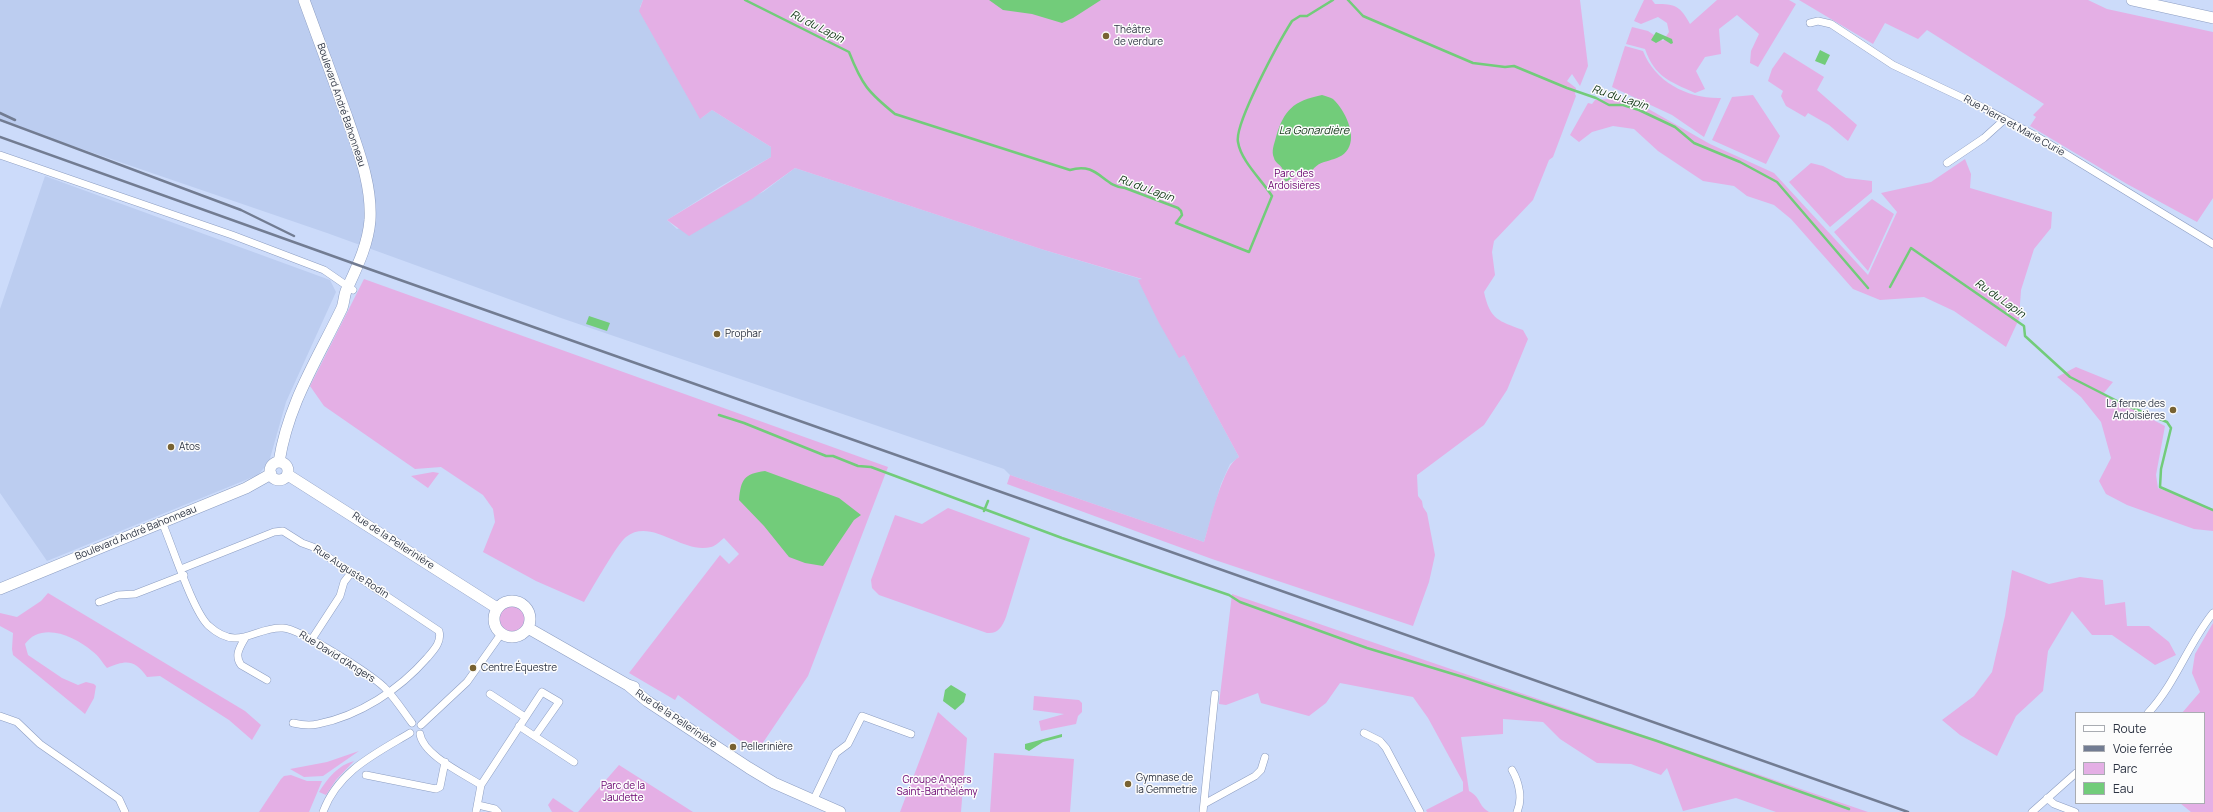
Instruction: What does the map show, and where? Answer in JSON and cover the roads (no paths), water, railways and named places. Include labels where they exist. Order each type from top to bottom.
[{"type":"street","name":"Boulevard André Bahonneau","points":[[279,462],[283,442],[301,387],[351,289],[362,253],[366,248],[370,215],[366,178],[356,142],[304,0]]},
{"type":"street","points":[[2132,0],[2213,18]]},
{"type":"street","name":"Rue Pierre et Marie Curie","points":[[1810,23],[1818,21],[1831,24],[1893,65],[2005,118],[2213,244]]},
{"type":"street","points":[[1947,163],[1984,138],[2005,118]]},
{"type":"street","points":[[0,155],[56,173],[253,243],[324,270],[351,289]]},
{"type":"street","points":[[279,462],[287,466],[288,475],[280,480],[274,478],[271,474],[272,466],[279,462]]},
{"type":"street","name":"Boulevard André Bahonneau","points":[[0,589],[246,488],[271,474]]},
{"type":"street","name":"Rue de la Pellerinière","points":[[288,475],[497,608]]},
{"type":"street","name":"Rue David d’Angers","points":[[162,522],[200,616],[208,625],[224,635],[245,638],[269,629],[284,628],[298,631],[382,686],[389,692],[412,723]]},
{"type":"street","name":"Rue Auguste Rodin","points":[[182,572],[280,531],[302,544],[313,547],[351,573],[377,588],[439,631],[439,643],[431,654],[389,692]]},
{"type":"street","points":[[99,602],[118,595],[135,594],[182,572]]},
{"type":"street","points":[[312,639],[340,596],[344,582],[351,573]]},
{"type":"street","points":[[509,601],[522,604],[530,614],[528,628],[517,637],[510,637],[501,634],[496,628],[494,620],[497,608],[509,601]]},
{"type":"street","points":[[2149,712],[2168,689],[2198,634],[2213,613]]},
{"type":"street","name":"Rue de la Pellerinière","points":[[528,628],[628,685],[638,688],[673,709],[719,743],[726,751],[774,783],[840,812]]},
{"type":"street","points":[[421,725],[467,682],[501,634]]},
{"type":"street","points":[[245,638],[238,653],[238,660],[241,665],[267,680]]},
{"type":"street","points":[[293,723],[312,725],[331,721],[357,711],[389,692]]},
{"type":"street","points":[[498,812],[495,809],[477,808],[481,785],[524,717],[542,692],[559,702],[535,736]]},
{"type":"street","points":[[490,694],[524,717]]},
{"type":"street","points":[[1203,812],[1215,694]]},
{"type":"street","points":[[0,716],[17,722],[40,744],[119,799],[125,812]]},
{"type":"street","points":[[813,801],[836,753],[848,744],[862,716],[911,734]]},
{"type":"street","points":[[410,734],[409,728],[412,723],[417,722],[421,725]]},
{"type":"street","points":[[421,725],[422,730],[420,734],[422,743],[426,748],[481,785]]},
{"type":"street","points":[[519,726],[574,762]]},
{"type":"street","points":[[1364,733],[1380,741],[1386,748],[1420,812]]},
{"type":"street","points":[[324,812],[335,789],[353,768],[410,734],[414,736],[420,734]]},
{"type":"street","points":[[1204,804],[1255,776],[1261,770],[1265,757]]},
{"type":"street","points":[[366,775],[436,789],[440,787],[445,762]]},
{"type":"street","points":[[1512,770],[1519,790],[1519,807],[1517,812]]},
{"type":"street","points":[[2032,812],[2075,774]]},
{"type":"street","points":[[2047,798],[2054,804],[2075,812]]},
{"type":"water","points":[[989,0],[1101,0],[1073,18],[1062,23],[1032,14],[1003,10]]},
{"type":"water","points":[[1656,32],[1672,39],[1673,43],[1671,44],[1663,39],[1656,43],[1651,40]]},
{"type":"water","points":[[1820,50],[1830,55],[1825,65],[1815,61]]},
{"type":"water","name":"La Gonardière","points":[[1322,95],[1333,99],[1342,109],[1350,130],[1351,137],[1348,149],[1339,157],[1318,165],[1311,173],[1298,174],[1286,182],[1283,170],[1275,161],[1273,155],[1274,145],[1282,120],[1286,113],[1297,104],[1312,97]]},
{"type":"water","points":[[589,316],[610,323],[607,331],[586,324]]},
{"type":"water","points":[[765,471],[839,498],[861,515],[854,520],[823,566],[805,563],[789,557],[764,526],[739,500],[741,487],[745,479],[752,474]]},
{"type":"water","points":[[951,685],[966,694],[964,702],[955,710],[943,701],[945,690]]},
{"type":"water","points":[[1062,734],[1062,737],[1043,742],[1029,751],[1025,749],[1025,744]]},
{"type":"waterway","name":"Ru du Lapin","points":[[745,0],[849,52],[858,73],[867,87],[878,100],[895,114],[1070,170],[1080,168],[1094,171],[1117,187],[1125,188],[1178,208],[1182,215],[1176,223],[1249,252],[1272,196],[1247,163],[1240,149],[1238,142],[1243,118],[1259,82],[1292,21],[1300,16],[1307,16],[1333,0]]},
{"type":"waterway","name":"Ru du Lapin","points":[[1348,0],[1363,16],[1473,63],[1505,67],[1514,66],[1567,88],[1596,98],[1609,105],[1623,105],[1639,110],[1675,127],[1694,143],[1740,162],[1777,182],[1868,288]]},
{"type":"waterway","name":"Ru du Lapin","points":[[1890,287],[1911,248],[2024,326],[2025,336],[2070,377],[2123,404],[2167,422],[2171,428],[2161,469],[2160,487],[2213,510]]},
{"type":"waterway","points":[[719,415],[744,423],[826,456],[833,456],[858,466],[871,467],[1062,538],[1229,595],[1240,602],[1367,648],[1463,677],[1657,741],[1849,809]]},
{"type":"waterway","points":[[984,511],[988,501]]},
{"type":"railway","points":[[0,113],[15,120]]},
{"type":"railway","points":[[0,120],[241,210],[294,236]]},
{"type":"railway","points":[[0,137],[369,269],[1908,812]]},
{"type":"place","name":"Théâtre de verdure","points":[[1106,36]]},
{"type":"place","name":"Prophar","points":[[717,334]]},
{"type":"place","name":"La ferme des Ardoisières","points":[[2173,410]]},
{"type":"place","name":"Atos","points":[[171,447]]},
{"type":"place","name":"Centre Équestre","points":[[473,668]]},
{"type":"place","name":"Pellerinière","points":[[733,747]]},
{"type":"place","name":"Gymnase de la Gemmetrie","points":[[1128,784]]},
{"type":"park label","name":"Parc des Ardoisières","points":[[1294,180]]},
{"type":"park label","name":"Groupe Angers Saint-Barthélémy","points":[[937,786]]},
{"type":"park label","name":"Parc de la Jaudette","points":[[623,792]]}]
